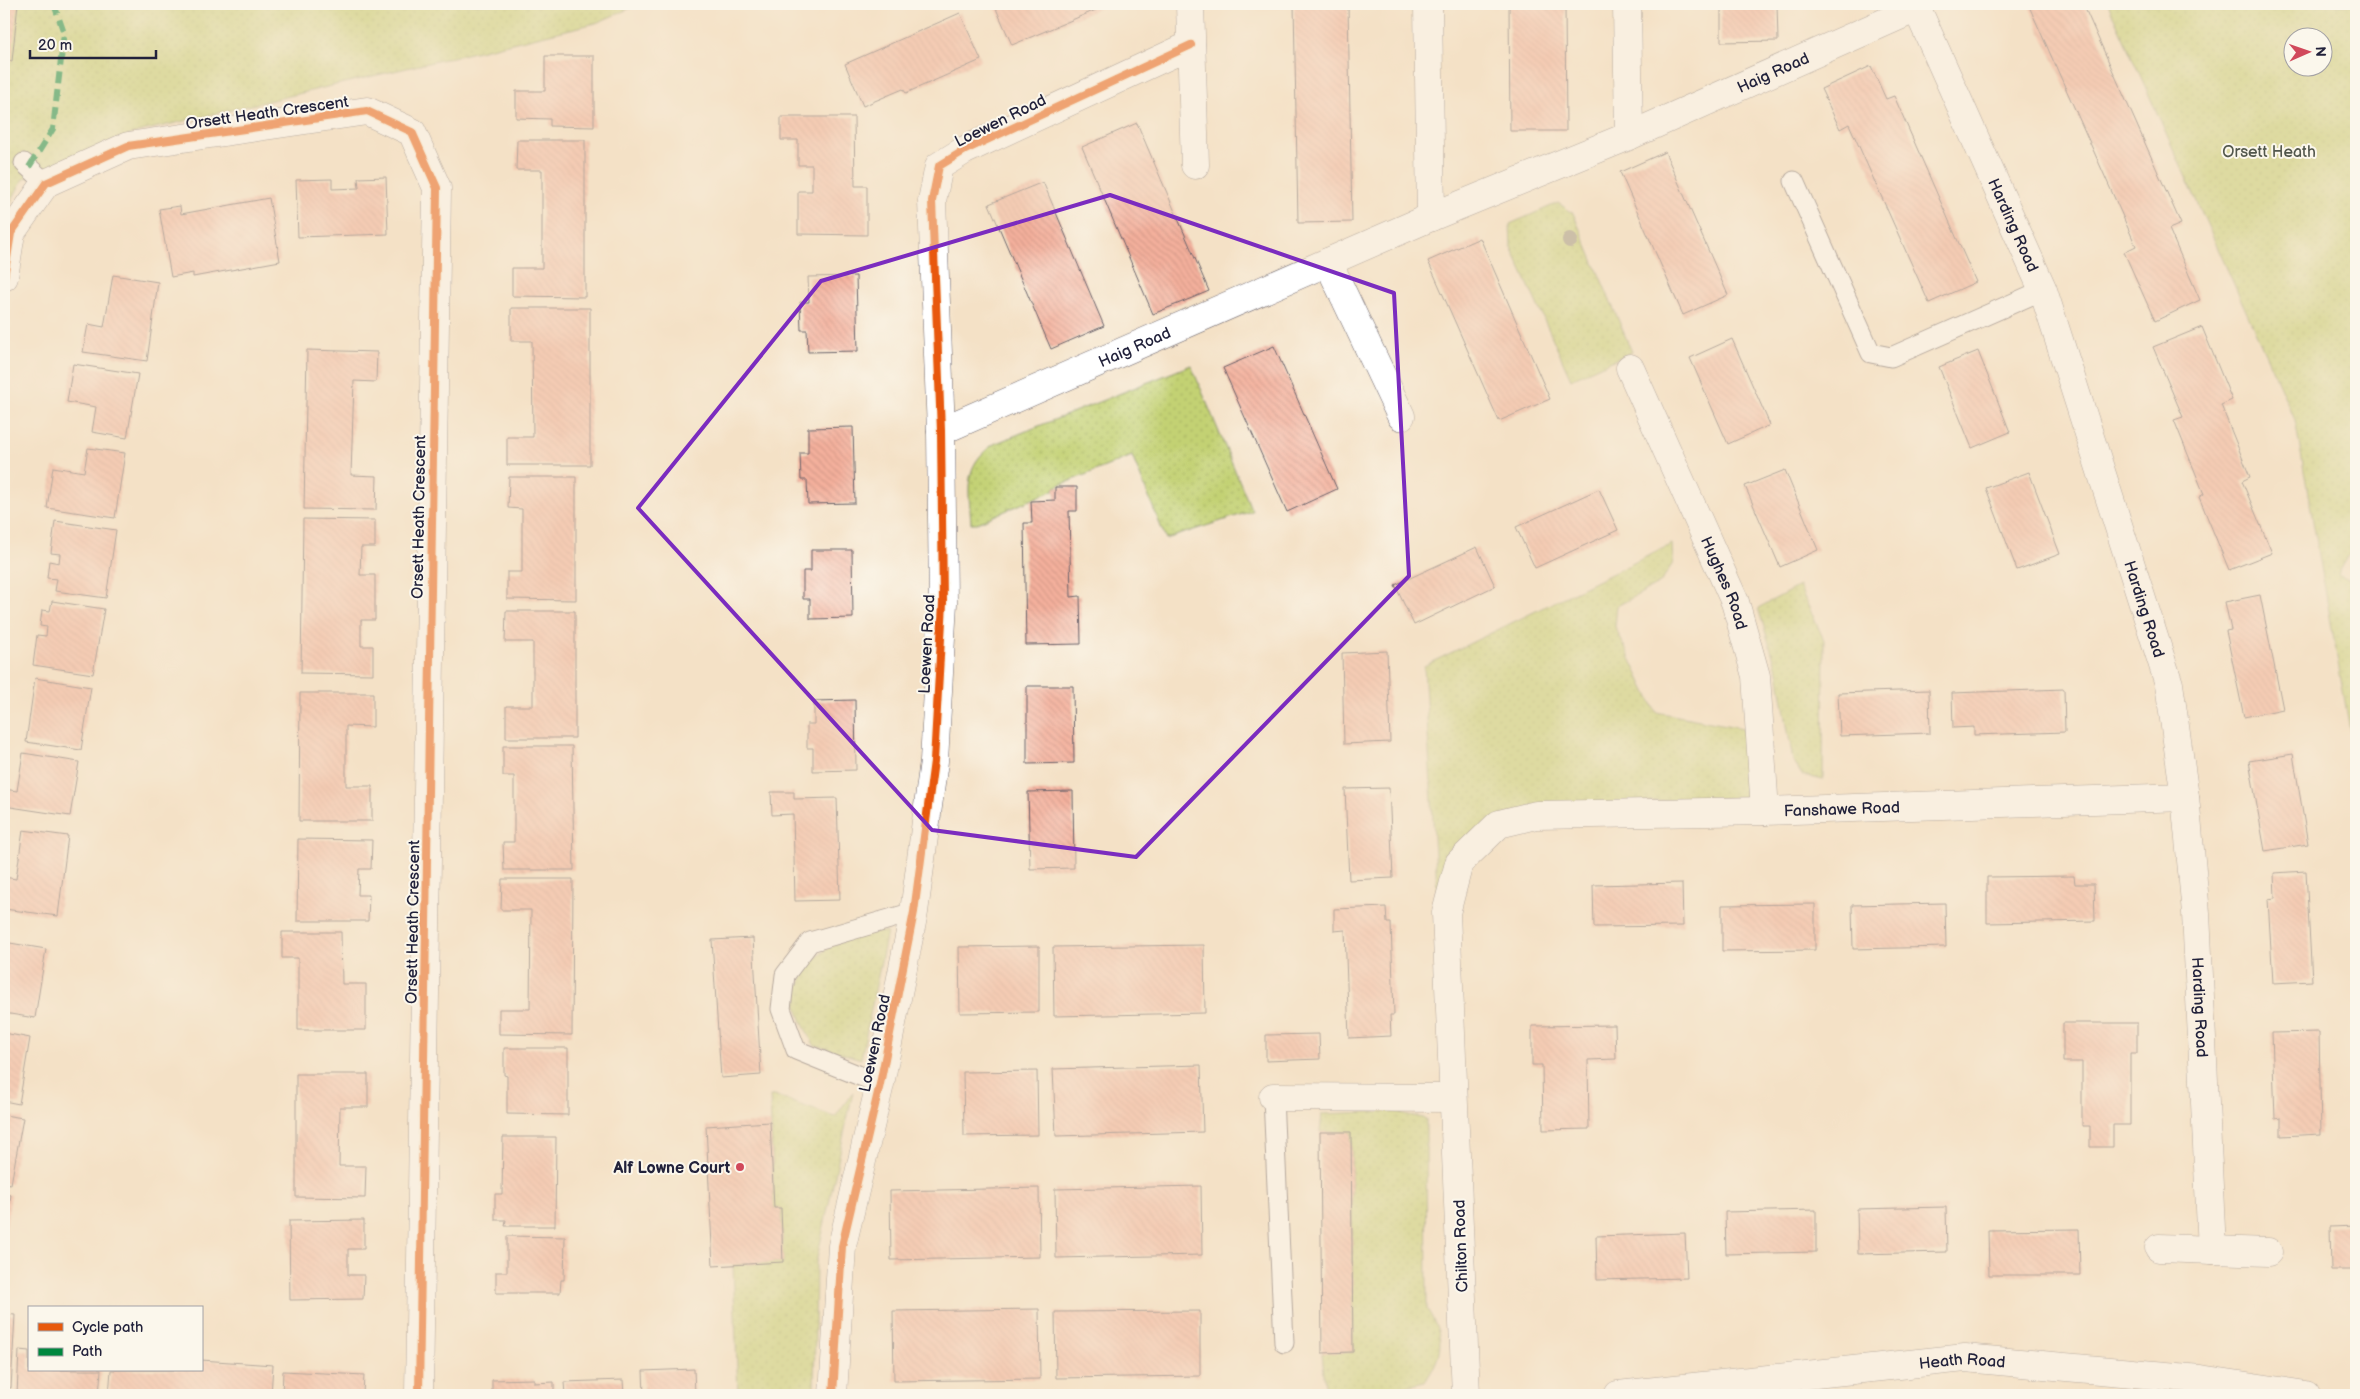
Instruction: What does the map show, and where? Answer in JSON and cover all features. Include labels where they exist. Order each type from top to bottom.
[{"type":"street","points":[[1190,4],[1195,165]]},
{"type":"street","points":[[1428,4],[1431,217]]},
{"type":"street","points":[[1627,4],[1629,136]]},
{"type":"street","name":"Haig Road","points":[[940,431],[1431,217],[1629,136],[1916,6]]},
{"type":"street","name":"Harding Road","points":[[1916,6],[2043,290],[2170,684],[2185,797],[2196,913],[2212,1250]]},
{"type":"street","name":"Loewen Road","points":[[833,1395],[842,1246],[880,1084],[914,912],[934,761],[943,603],[940,431],[932,201],[939,166],[965,150],[1191,45]]},
{"type":"street","name":"Orsett Heath Crescent","points":[[46,183],[128,146],[367,111],[412,132],[437,188],[419,1395]]},
{"type":"street","points":[[4,277],[11,233],[46,183]]},
{"type":"street","points":[[1328,262],[1401,416]]},
{"type":"street","name":"Hughes Road","points":[[1630,368],[1735,602],[1756,676],[1765,812]]},
{"type":"street","name":"Fanshawe Road","points":[[1499,824],[1536,816],[1765,812],[2185,797]]},
{"type":"street","name":"Chilton Road","points":[[1466,1395],[1446,913],[1459,863],[1499,824]]},
{"type":"street","points":[[1273,1097],[1453,1098]]},
{"type":"street","points":[[2159,1248],[2268,1252]]},
{"type":"street","name":"Heath Road","points":[[1618,1395],[1965,1358],[2200,1379],[2306,1395]]},
{"type":"lane","points":[[24,163],[46,183]]},
{"type":"lane","points":[[1794,181],[1871,353],[1891,357],[2043,290]]},
{"type":"lane","points":[[880,1084],[796,1050],[781,1008],[785,975],[810,942],[914,912]]},
{"type":"lane","points":[[1273,1097],[1284,1343]]},
{"type":"highlighted area","points":[[1110,195],[1394,293],[1409,576],[1136,857],[932,830],[638,508],[821,281]]},
{"type":"green space","points":[[4,4],[640,4],[596,23],[138,132],[23,179],[4,215]]},
{"type":"green space","name":"Orsett Heath","points":[[2108,4],[2356,4],[2356,543],[2338,574],[2356,584],[2356,764],[2295,420]]},
{"type":"green space","points":[[1558,203],[1573,213],[1632,352],[1571,379],[1511,247],[1510,224]]},
{"type":"green space","points":[[1191,365],[1252,511],[1166,539],[1132,456],[1055,487],[1054,490],[977,523],[971,523],[969,489],[972,470],[984,452],[994,444]]},
{"type":"green space","points":[[1672,544],[1673,563],[1660,583],[1617,606],[1615,627],[1656,712],[1743,728],[1753,797],[1536,806],[1494,818],[1438,906],[1424,666]]},
{"type":"green space","points":[[1799,586],[1824,640],[1823,780],[1802,775],[1793,761],[1778,672],[1758,608]]},
{"type":"green space","points":[[866,932],[887,932],[861,1059],[814,1045],[801,1020],[796,998],[798,986],[806,971],[820,955],[836,944]]},
{"type":"green space","points":[[853,1092],[816,1263],[814,1395],[738,1395],[733,1265],[783,1262],[781,1208],[774,1208],[770,1096],[775,1096],[835,1117]]},
{"type":"green space","points":[[1392,1111],[1426,1119],[1427,1309],[1437,1329],[1440,1346],[1439,1355],[1425,1382],[1365,1395],[1326,1395],[1322,1353],[1353,1352],[1351,1132],[1320,1132],[1322,1114]]},
{"type":"building","points":[[4,4],[18,4],[12,61],[4,60]]},
{"type":"building","points":[[994,4],[1110,4],[1012,45]]},
{"type":"building","points":[[1294,4],[1348,4],[1352,222],[1298,223]]},
{"type":"building","points":[[1509,4],[1565,4],[1566,131],[1510,131]]},
{"type":"building","points":[[1721,4],[1777,4],[1778,41],[1721,42]]},
{"type":"building","points":[[2028,4],[2083,4],[2181,224],[2169,229],[2200,300],[2155,321],[2124,252],[2136,246]]},
{"type":"building","points":[[960,13],[981,60],[906,93],[903,89],[863,106],[845,64]]},
{"type":"building","points":[[545,56],[594,56],[594,127],[550,126],[550,119],[516,118],[516,91],[545,91]]},
{"type":"building","points":[[1871,66],[1886,99],[1894,96],[1976,282],[1929,303],[1849,124],[1840,129],[1821,89]]},
{"type":"building","points":[[781,117],[854,117],[855,186],[867,186],[867,235],[798,234],[798,191],[812,191],[812,165],[798,165],[798,140],[781,140]]},
{"type":"building","points":[[1137,123],[1209,291],[1153,314],[1082,147]]},
{"type":"building","points":[[517,140],[585,140],[585,297],[512,296],[512,268],[542,268],[542,170],[516,170]]},
{"type":"building","points":[[1665,152],[1728,295],[1683,315],[1620,172]]},
{"type":"building","points":[[386,177],[388,234],[298,237],[296,180],[332,179],[332,189],[359,188],[358,178]]},
{"type":"building","points":[[1043,182],[1104,326],[1051,349],[989,204]]},
{"type":"building","points":[[269,198],[280,261],[193,277],[193,273],[171,277],[159,209],[180,206],[181,214]]},
{"type":"building","points":[[1480,238],[1550,399],[1499,421],[1428,261]]},
{"type":"building","points":[[113,275],[158,282],[147,361],[83,352],[88,324],[104,327]]},
{"type":"building","points":[[856,276],[858,351],[808,352],[807,330],[801,330],[800,302],[809,302],[808,277]]},
{"type":"building","points":[[511,308],[590,308],[590,465],[507,465],[507,437],[533,437],[532,341],[511,341]]},
{"type":"building","points":[[2202,327],[2232,400],[2221,405],[2250,477],[2242,481],[2272,553],[2229,570],[2199,497],[2204,494],[2174,420],[2183,417],[2153,347]]},
{"type":"building","points":[[1732,339],[1770,425],[1728,444],[1690,358]]},
{"type":"building","points":[[1274,346],[1337,489],[1287,512],[1223,368]]},
{"type":"building","points":[[307,350],[377,352],[376,382],[354,381],[351,475],[377,476],[376,510],[304,509]]},
{"type":"building","points":[[1978,351],[2010,432],[1972,448],[1939,367]]},
{"type":"building","points":[[73,364],[138,374],[127,438],[92,432],[96,407],[67,402]]},
{"type":"building","points":[[853,427],[855,503],[808,504],[807,480],[801,480],[800,453],[808,453],[808,428]]},
{"type":"building","points":[[88,448],[125,453],[115,518],[47,508],[53,467],[84,472]]},
{"type":"building","points":[[1785,470],[1818,550],[1780,567],[1745,486]]},
{"type":"building","points":[[2029,472],[2060,554],[2017,570],[1986,488]]},
{"type":"building","points":[[509,477],[576,477],[576,600],[507,599],[507,572],[522,572],[522,509],[508,508]]},
{"type":"building","points":[[1055,487],[1077,487],[1077,511],[1069,511],[1071,597],[1080,596],[1081,644],[1026,645],[1024,523],[1032,523],[1031,501],[1055,500]]},
{"type":"building","points":[[1599,489],[1618,530],[1535,568],[1516,527]]},
{"type":"building","points":[[303,519],[375,520],[375,547],[361,547],[360,575],[375,575],[375,620],[361,620],[361,646],[373,646],[373,674],[301,673]]},
{"type":"building","points":[[55,521],[116,530],[106,598],[55,591],[57,579],[47,578],[49,561],[59,563],[60,554],[51,553]]},
{"type":"building","points":[[1477,547],[1495,586],[1414,625],[1395,585]]},
{"type":"building","points":[[811,550],[852,550],[853,618],[810,619],[810,599],[803,599],[803,571],[811,571]]},
{"type":"building","points":[[2260,595],[2283,709],[2244,717],[2226,631],[2231,630],[2225,602]]},
{"type":"building","points":[[52,601],[104,609],[93,674],[33,665],[37,635],[46,636],[47,627],[40,626],[42,610],[50,611]]},
{"type":"building","points":[[506,611],[575,611],[575,738],[506,738],[506,706],[533,706],[533,642],[505,642]]},
{"type":"building","points":[[1387,651],[1390,742],[1344,744],[1342,653]]},
{"type":"building","points":[[35,678],[91,687],[81,750],[26,742]]},
{"type":"building","points":[[1027,686],[1073,686],[1074,763],[1027,764]]},
{"type":"building","points":[[2064,689],[2065,732],[1974,735],[1974,727],[1953,728],[1952,693]]},
{"type":"building","points":[[1929,690],[1930,733],[1840,736],[1838,693]]},
{"type":"building","points":[[300,693],[373,693],[373,727],[346,726],[346,786],[372,786],[372,821],[299,821]]},
{"type":"building","points":[[855,700],[856,770],[813,771],[813,748],[807,748],[807,724],[814,724],[814,701]]},
{"type":"building","points":[[503,746],[572,746],[574,870],[504,870],[503,842],[514,842],[514,776],[503,776]]},
{"type":"building","points":[[23,753],[79,762],[70,816],[4,806],[4,789],[17,791]]},
{"type":"building","points":[[2293,754],[2308,844],[2265,851],[2249,761]]},
{"type":"building","points":[[1389,788],[1393,878],[1349,880],[1345,789]]},
{"type":"building","points":[[1073,791],[1074,868],[1030,869],[1028,792]]},
{"type":"building","points":[[771,792],[794,792],[794,799],[837,798],[840,900],[795,901],[793,814],[772,815]]},
{"type":"building","points":[[23,830],[68,836],[58,916],[4,909],[4,877],[16,879]]},
{"type":"building","points":[[298,839],[372,840],[371,869],[359,869],[358,895],[369,895],[368,921],[297,921]]},
{"type":"building","points":[[2306,871],[2312,981],[2273,983],[2268,899],[2275,898],[2274,873]]},
{"type":"building","points":[[2074,876],[2075,884],[2094,884],[2095,921],[1987,923],[1987,877]]},
{"type":"building","points":[[502,879],[573,879],[572,1035],[499,1034],[499,1009],[530,1009],[531,910],[501,910]]},
{"type":"building","points":[[1682,883],[1683,926],[1594,927],[1593,885]]},
{"type":"building","points":[[1945,903],[1946,947],[1853,949],[1852,905]]},
{"type":"building","points":[[1815,904],[1815,950],[1722,951],[1722,905]]},
{"type":"building","points":[[1386,907],[1387,923],[1391,923],[1394,1015],[1390,1015],[1391,1036],[1349,1038],[1345,930],[1334,931],[1334,909]]},
{"type":"building","points":[[282,932],[341,932],[342,984],[366,984],[366,1030],[298,1030],[298,958],[282,958]]},
{"type":"building","points":[[753,938],[761,1075],[721,1078],[712,940]]},
{"type":"building","points":[[4,942],[46,949],[35,1018],[4,1013],[6,984],[4,984]]},
{"type":"building","points":[[1204,945],[1205,1013],[1054,1016],[1053,947]]},
{"type":"building","points":[[1039,946],[1039,1012],[960,1013],[959,947]]},
{"type":"building","points":[[2063,1023],[2137,1023],[2137,1053],[2130,1053],[2130,1125],[2113,1125],[2113,1147],[2090,1147],[2090,1126],[2082,1126],[2082,1062],[2063,1062]]},
{"type":"building","points":[[1615,1025],[1616,1059],[1588,1060],[1589,1129],[1543,1130],[1542,1065],[1532,1065],[1532,1026]]},
{"type":"building","points":[[2319,1032],[2321,1134],[2281,1136],[2281,1118],[2275,1119],[2272,1033]]},
{"type":"building","points":[[4,1033],[30,1038],[19,1104],[4,1101]]},
{"type":"building","points":[[1319,1034],[1320,1059],[1266,1061],[1266,1035]]},
{"type":"building","points":[[504,1048],[568,1048],[568,1115],[507,1114],[507,1076],[504,1075]]},
{"type":"building","points":[[1201,1065],[1203,1132],[1056,1136],[1053,1069]]},
{"type":"building","points":[[1037,1071],[1038,1135],[964,1136],[963,1072]]},
{"type":"building","points":[[296,1074],[368,1074],[368,1107],[340,1107],[339,1166],[366,1166],[365,1198],[296,1197]]},
{"type":"building","points":[[4,1115],[23,1118],[11,1184],[4,1183]]},
{"type":"building","name":"Alf Lowne Court","points":[[770,1122],[774,1208],[781,1208],[783,1262],[713,1266],[706,1126]]},
{"type":"building","points":[[1320,1132],[1351,1132],[1353,1352],[1322,1353]]},
{"type":"building","points":[[503,1137],[556,1137],[555,1226],[505,1226],[506,1220],[495,1220],[495,1194],[502,1194]]},
{"type":"building","points":[[1201,1186],[1202,1255],[1056,1258],[1055,1189]]},
{"type":"building","points":[[1039,1188],[1040,1257],[891,1260],[890,1191]]},
{"type":"building","points":[[4,1194],[11,1195],[5,1233],[4,1233]]},
{"type":"building","points":[[1946,1207],[1947,1252],[1858,1254],[1857,1209]]},
{"type":"building","points":[[1816,1210],[1816,1252],[1726,1254],[1725,1212]]},
{"type":"building","points":[[364,1220],[364,1249],[348,1249],[348,1275],[364,1275],[363,1299],[290,1300],[289,1221]]},
{"type":"building","points":[[2356,1226],[2356,1270],[2331,1270],[2330,1227]]},
{"type":"building","points":[[2079,1229],[2080,1275],[1989,1275],[1988,1230]]},
{"type":"building","points":[[1685,1233],[1687,1278],[1597,1280],[1596,1236]]},
{"type":"building","points":[[507,1236],[565,1237],[564,1280],[561,1280],[560,1293],[496,1293],[496,1272],[507,1272]]},
{"type":"building","points":[[1039,1309],[1040,1379],[894,1381],[893,1311]]},
{"type":"building","points":[[1200,1311],[1200,1376],[1056,1378],[1055,1312]]},
{"type":"building","points":[[4,1314],[15,1315],[11,1388],[4,1387]]},
{"type":"building","points":[[19,1350],[28,1351],[28,1372],[101,1372],[99,1395],[17,1395]]},
{"type":"building","points":[[202,1360],[273,1365],[271,1395],[109,1395],[111,1372],[202,1372]]},
{"type":"building","points":[[694,1369],[695,1395],[644,1395],[643,1371]]},
{"type":"building","points":[[283,1371],[364,1375],[363,1395],[282,1395]]},
{"type":"building","points":[[534,1379],[534,1383],[554,1382],[554,1395],[492,1395],[492,1380]]},
{"type":"building","points":[[623,1380],[624,1395],[565,1395],[564,1382]]},
{"type":"marked path","points":[[29,167],[53,129],[64,33],[54,4]]},
{"type":"cycle path","points":[[833,1395],[842,1246],[880,1084],[914,912],[934,761],[943,603],[941,431],[932,201],[939,166],[965,150],[1191,45]]},
{"type":"cycle path","points":[[4,277],[11,233],[46,183],[128,146],[367,111],[412,132],[437,188],[419,1395]]},
{"type":"place","name":"Alf Lowne Court","points":[[740,1167]]}]
